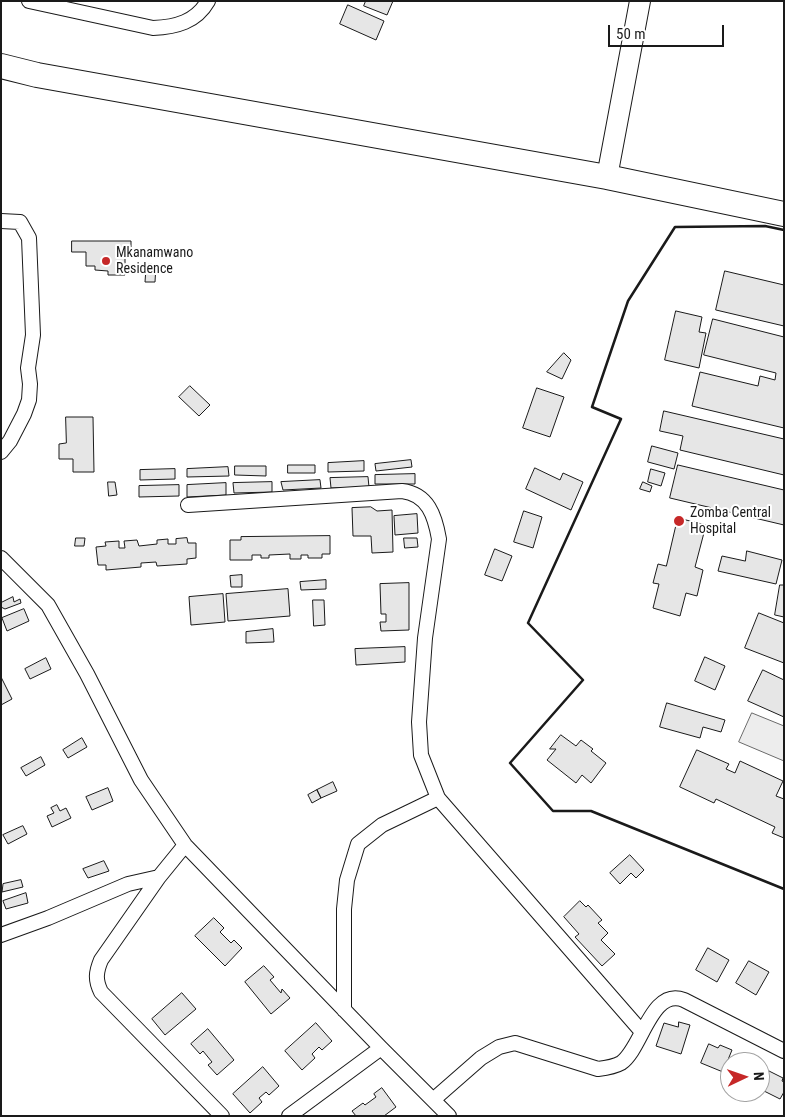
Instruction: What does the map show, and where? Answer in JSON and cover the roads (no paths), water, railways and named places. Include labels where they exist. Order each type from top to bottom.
[{"type":"highway","points":[[1,66],[37,75],[607,177],[784,214]]},
{"type":"main road","points":[[607,177],[640,1]]},
{"type":"street","points":[[29,1],[153,28],[171,27],[192,20],[204,9],[208,1]]},
{"type":"street","points":[[1,221],[20,222],[29,238],[33,335],[28,368],[29,400],[21,421],[1,452]]},
{"type":"street","points":[[188,505],[402,491],[413,492],[427,504],[436,523],[439,539],[425,638],[419,722],[421,755],[438,798],[642,1032]]},
{"type":"street","points":[[1,558],[48,605],[87,674],[123,748],[141,780],[185,845],[449,1116]]},
{"type":"street","points":[[344,1010],[344,909],[347,880],[358,844],[382,824],[438,798]]},
{"type":"street","points":[[185,845],[158,877],[101,960],[96,970],[96,982],[100,992],[222,1116]]},
{"type":"street","points":[[1,935],[48,918],[128,884],[158,877]]},
{"type":"street","points":[[433,1100],[481,1058],[499,1047],[515,1043],[598,1069],[609,1068],[621,1063],[662,1003],[674,997],[684,1000],[784,1051]]},
{"type":"street","points":[[289,1116],[381,1048]]},
{"type":"place","name":"Mkanamwano Residence","points":[[106,261]]},
{"type":"place","name":"Zomba Central Hospital","points":[[679,521]]}]
